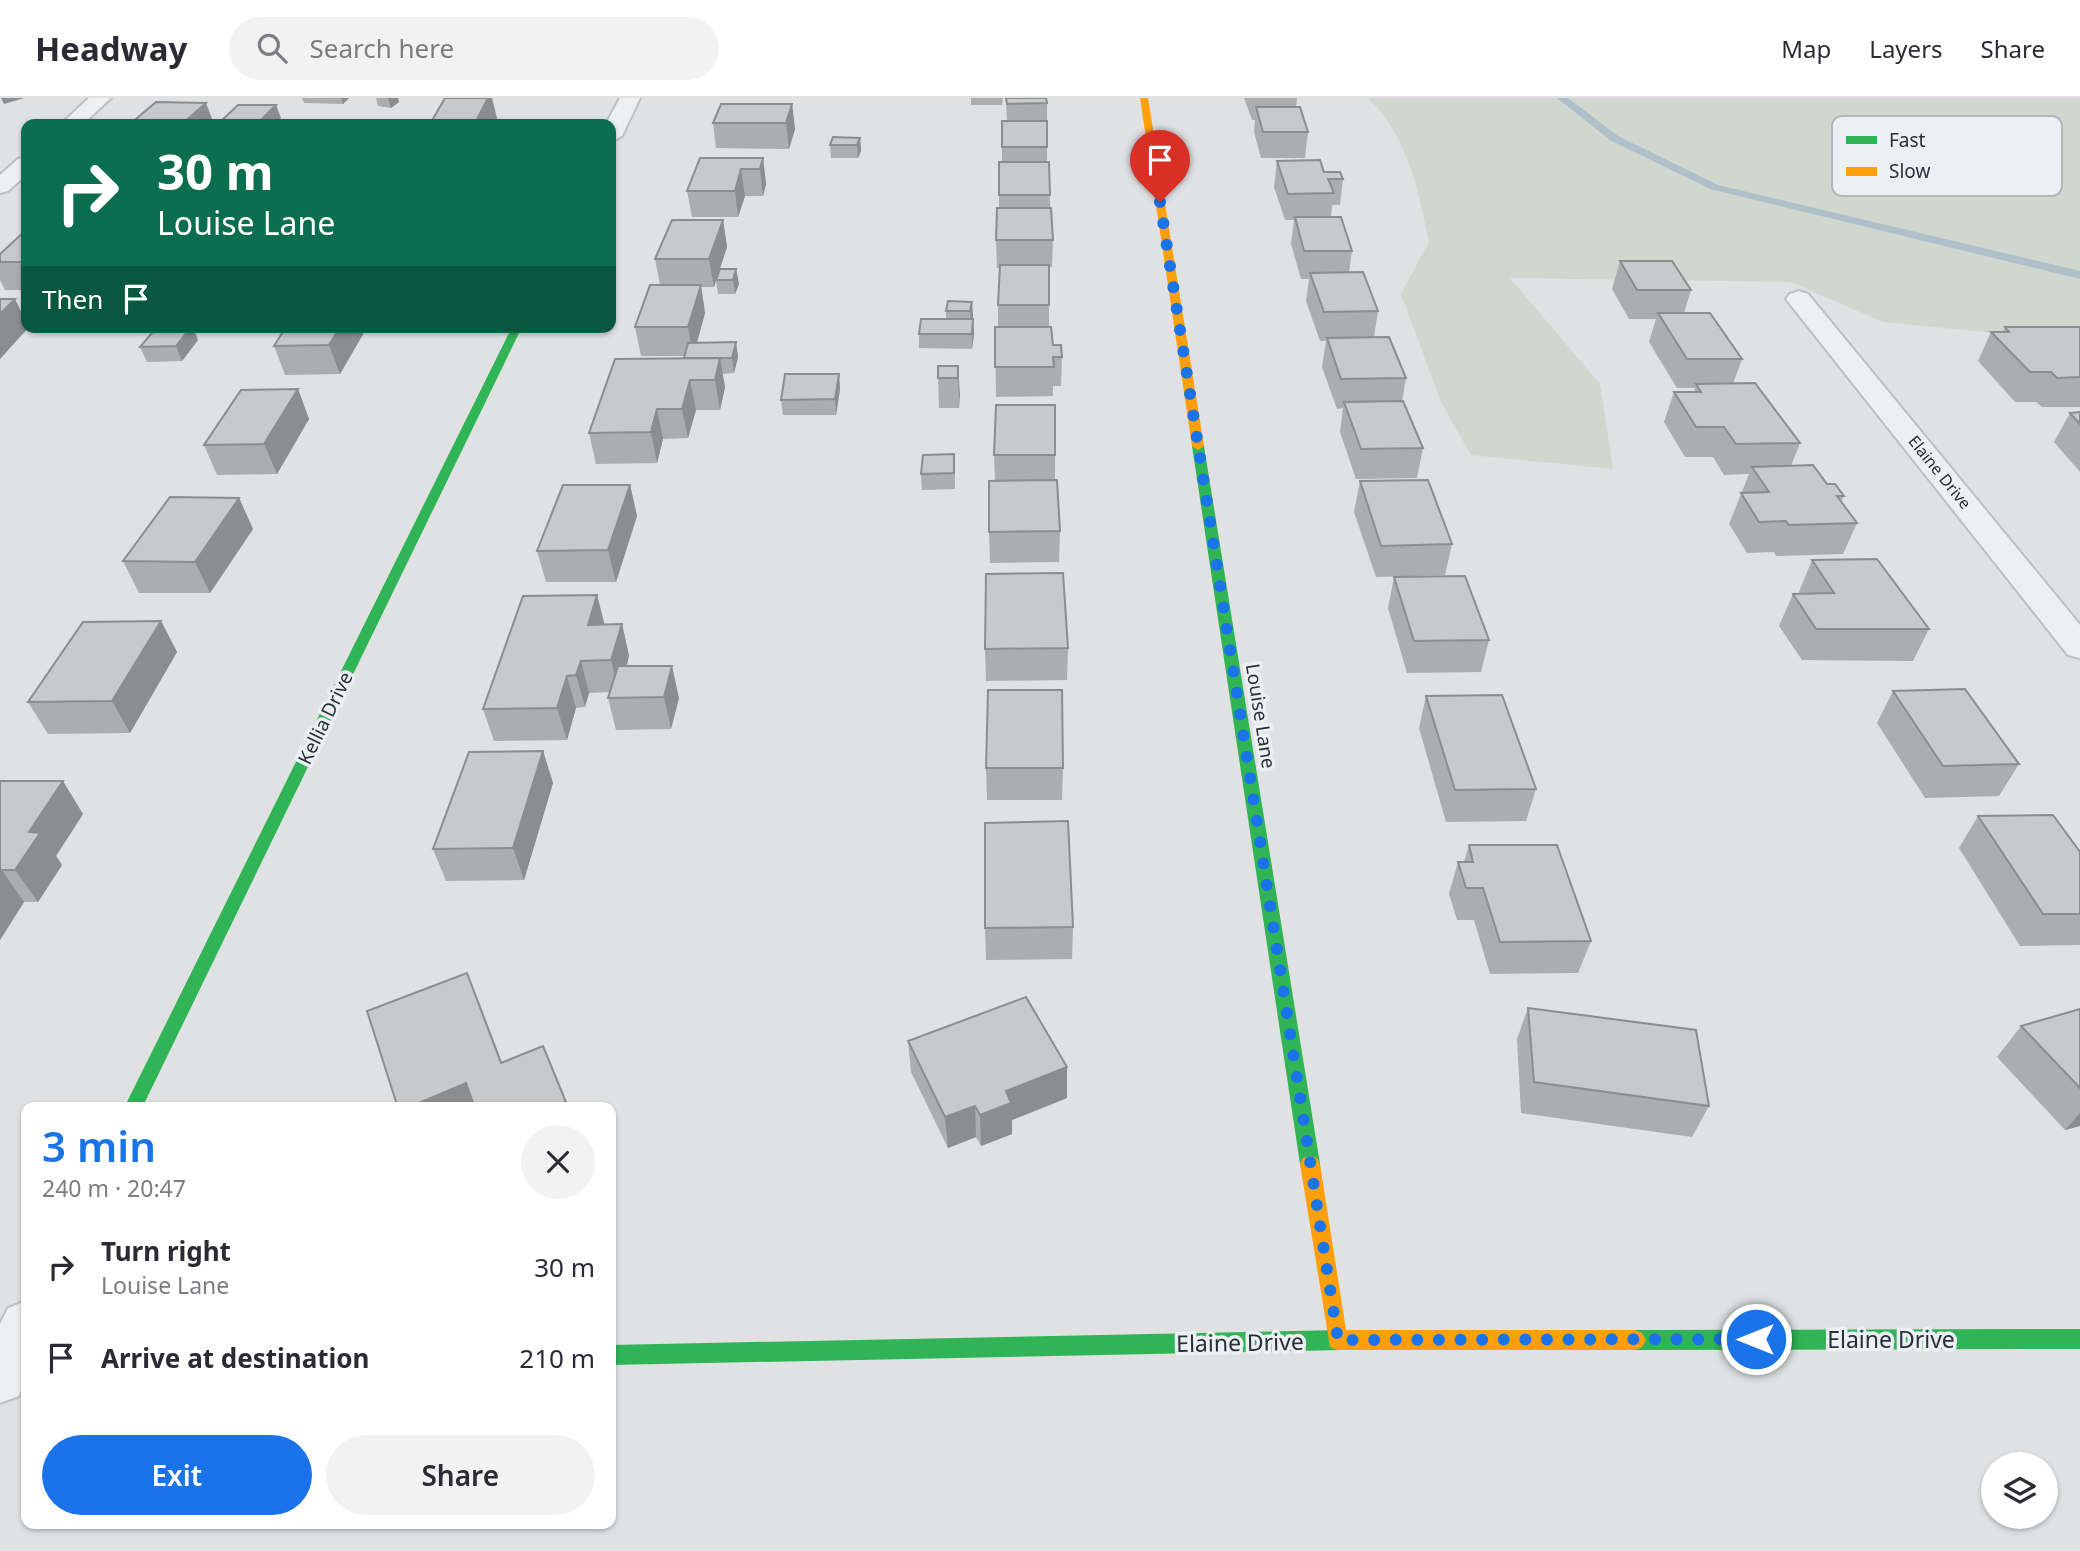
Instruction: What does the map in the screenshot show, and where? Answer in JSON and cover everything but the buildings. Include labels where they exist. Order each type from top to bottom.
[{"type":"street","points":[[77,119],[101,98]]},
{"type":"street","points":[[616,126],[630,98]]},
{"type":"street","name":"Louise Lane","points":[[1144,98],[1338,1340]]},
{"type":"street","points":[[0,187],[21,168]]},
{"type":"street","name":"Elaine Drive","points":[[1798,299],[2080,648]]},
{"type":"street","name":"Kellia Drive","points":[[136,1102],[514,333]]},
{"type":"street","name":"Elaine Drive","points":[[616,1355],[1338,1340],[2080,1339]]},
{"type":"shaded area","points":[[1368,98],[2080,98],[2080,349],[2026,336],[1883,322],[1791,282],[1510,278],[1600,384],[1613,469],[1471,455],[1441,402],[1401,294],[1429,242],[1409,165],[1382,113]]},
{"type":"waterway","points":[[1562,98],[1614,138],[1714,187],[2080,275]]},
{"type":"traffic: fast","points":[[136,1102],[514,333]]},
{"type":"traffic: fast","points":[[1198,446],[1310,1164]]},
{"type":"traffic: fast","points":[[1635,1340],[2080,1339]]},
{"type":"traffic: fast","points":[[616,1355],[1341,1340]]},
{"type":"traffic: slow","points":[[1144,98],[1198,446]]},
{"type":"traffic: slow","points":[[1310,1164],[1337,1340]]},
{"type":"traffic: slow","points":[[1341,1340],[1635,1340]]},
{"type":"route","points":[[1160,202],[1338,1340],[1756,1339]]}]
